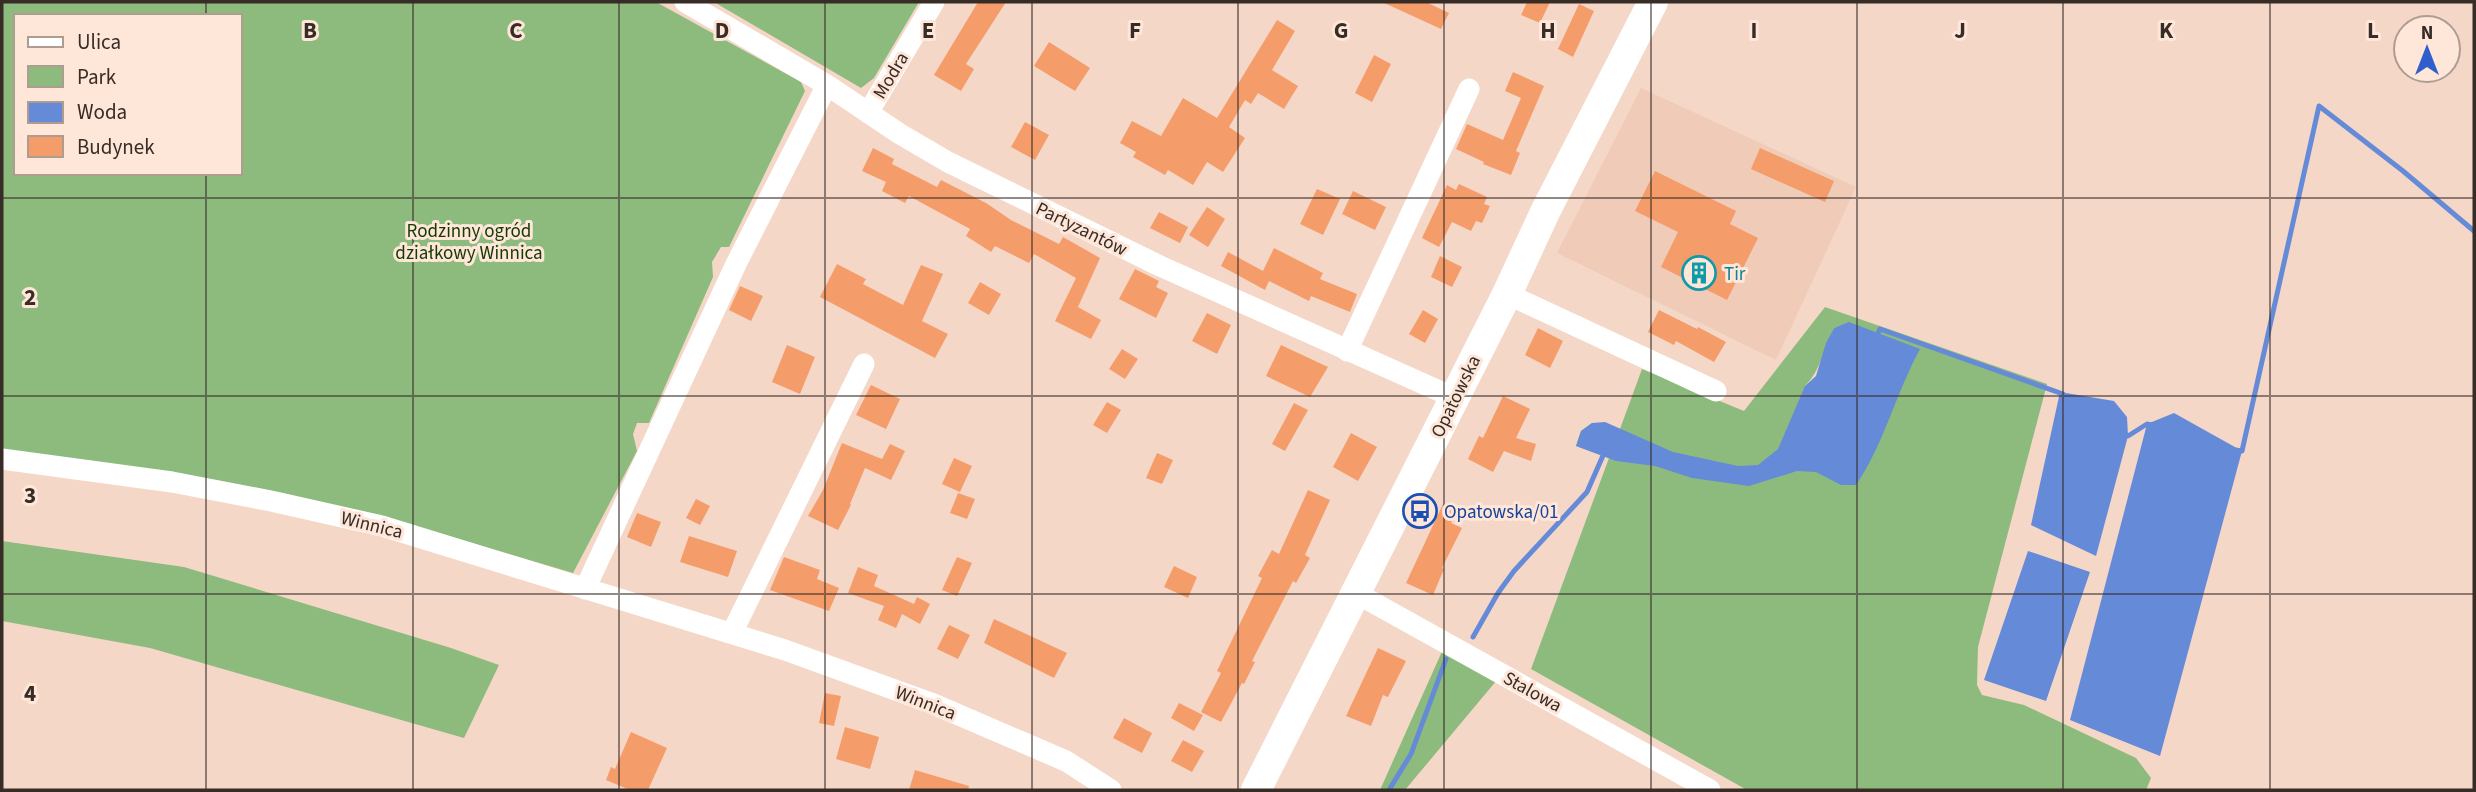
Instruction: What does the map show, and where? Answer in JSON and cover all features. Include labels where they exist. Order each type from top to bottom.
[{"type":"street","name":"Partyzantów","points":[[685,2],[827,85],[948,162],[1160,266],[1455,398]]},
{"type":"street","name":"Modra","points":[[868,113],[934,2]]},
{"type":"street","name":"Opatowska","points":[[1256,790],[1653,2]]},
{"type":"street","points":[[585,589],[736,264],[827,85]]},
{"type":"street","points":[[1347,351],[1469,89]]},
{"type":"street","points":[[1507,294],[1716,391]]},
{"type":"street","points":[[732,633],[864,364]]},
{"type":"street","name":"Winnica","points":[[2,459],[172,482],[382,526],[732,633],[931,703],[1066,761],[1111,790]]},
{"type":"street","name":"Stalowa","points":[[1356,593],[1710,790]]},
{"type":"shaded area","points":[[1641,88],[1856,187],[1776,360],[1557,253]]},
{"type":"green space","name":"Rodzinny ogród działkowy Winnica","points":[[2,2],[656,2],[801,82],[805,91],[729,247],[721,247],[712,262],[713,277],[649,423],[637,423],[633,434],[637,451],[573,573],[385,517],[2,453]]},
{"type":"green space","points":[[714,2],[919,2],[874,78],[861,88]]},
{"type":"green space","points":[[1825,307],[2047,384],[1978,647],[1977,685],[1982,695],[2024,705],[2136,758],[2151,778],[2146,790],[1747,790],[1531,669],[1609,458],[1576,446],[1581,431],[1592,423],[1620,429],[1642,369],[1744,411]],"holes":[[[1849,323],[1825,454],[1805,386],[1819,366],[1834,328]]]},
{"type":"green space","points":[[2,541],[184,567],[499,665],[464,738],[150,648],[2,621]]},
{"type":"green space","points":[[1444,647],[1497,680],[1405,790],[1380,790]]},
{"type":"water","points":[[1849,322],[1920,349],[1874,453],[1856,485],[1841,485],[1816,472],[1797,471],[1749,486],[1692,478],[1655,466],[1616,461],[1576,446],[1581,431],[1592,423],[1605,422],[1673,452],[1738,466],[1758,465],[1778,449],[1805,386],[1816,376],[1826,343],[1834,328]]},
{"type":"water","points":[[2060,392],[2114,401],[2127,417],[2128,436],[2096,556],[2031,525]]},
{"type":"water","points":[[2174,413],[2242,451],[2160,756],[2070,720],[2147,424]]},
{"type":"water","points":[[2028,551],[2090,572],[2046,701],[1984,680]]},
{"type":"building","points":[[978,2],[1006,2],[966,64],[974,69],[961,91],[934,75]]},
{"type":"building","points":[[1382,2],[1426,2],[1449,13],[1441,29]]},
{"type":"building","points":[[1527,2],[1550,2],[1540,23],[1521,15]]},
{"type":"building","points":[[1579,4],[1594,11],[1573,57],[1558,49]]},
{"type":"building","points":[[1277,20],[1295,31],[1272,70],[1298,86],[1284,109],[1258,93],[1251,104],[1245,100],[1229,127],[1245,138],[1223,172],[1207,162],[1193,185],[1168,170],[1165,175],[1133,157],[1136,152],[1120,143],[1132,121],[1161,136],[1183,98],[1217,118]]},
{"type":"building","points":[[1049,42],[1090,68],[1075,91],[1034,66]]},
{"type":"building","points":[[1374,55],[1391,64],[1372,102],[1355,93]]},
{"type":"building","points":[[1513,72],[1544,86],[1516,151],[1520,153],[1511,175],[1456,149],[1467,124],[1503,140],[1521,98],[1505,91]]},
{"type":"building","points":[[1025,122],[1049,135],[1035,160],[1011,147]]},
{"type":"building","points":[[873,148],[894,159],[892,164],[937,187],[941,180],[1059,244],[1063,237],[1100,258],[1078,307],[1101,320],[1091,339],[1055,321],[1076,278],[1034,254],[1029,263],[995,246],[991,252],[966,236],[970,229],[909,196],[905,203],[882,191],[886,182],[862,171]]},
{"type":"building","points":[[1760,148],[1834,181],[1825,202],[1751,169]]},
{"type":"building","points":[[1655,171],[1736,211],[1730,224],[1758,238],[1727,300],[1661,267],[1678,232],[1635,211]]},
{"type":"building","points":[[1459,184],[1487,197],[1484,204],[1490,206],[1482,223],[1476,221],[1471,231],[1452,222],[1439,247],[1422,238],[1447,185],[1456,190]]},
{"type":"building","points":[[1317,189],[1340,199],[1323,235],[1300,224]]},
{"type":"building","points":[[1353,191],[1386,207],[1375,230],[1342,214]]},
{"type":"building","points":[[1207,207],[1225,219],[1208,247],[1189,235]]},
{"type":"building","points":[[1159,212],[1188,227],[1180,243],[1150,228]]},
{"type":"building","points":[[1274,248],[1323,273],[1320,279],[1357,294],[1350,312],[1311,296],[1309,301],[1269,281],[1265,290],[1221,266],[1228,252],[1263,271]]},
{"type":"building","points":[[1440,256],[1462,267],[1452,287],[1431,277]]},
{"type":"building","points":[[837,264],[866,279],[863,284],[903,305],[921,265],[943,274],[922,321],[948,334],[935,358],[820,297]]},
{"type":"building","points":[[1135,269],[1159,281],[1156,287],[1168,293],[1156,318],[1119,299]]},
{"type":"building","points":[[980,282],[1001,294],[989,315],[968,303]]},
{"type":"building","points":[[740,286],[763,296],[751,321],[729,310]]},
{"type":"building","points":[[1423,310],[1438,319],[1425,343],[1409,334]]},
{"type":"building","points":[[1659,310],[1726,342],[1714,362],[1676,341],[1674,345],[1648,332]]},
{"type":"building","points":[[1207,313],[1231,325],[1217,354],[1192,341]]},
{"type":"building","points":[[1538,328],[1563,341],[1550,368],[1525,355]]},
{"type":"building","points":[[787,345],[815,357],[800,394],[772,382]]},
{"type":"building","points":[[1281,345],[1328,367],[1310,397],[1266,376]]},
{"type":"building","points":[[1122,349],[1138,359],[1125,379],[1109,369]]},
{"type":"building","points":[[871,385],[900,399],[886,429],[856,415]]},
{"type":"building","points":[[1503,396],[1530,409],[1516,438],[1536,444],[1531,461],[1504,451],[1493,472],[1468,459],[1479,436],[1483,438]]},
{"type":"building","points":[[1107,402],[1121,410],[1107,433],[1093,425]]},
{"type":"building","points":[[1294,403],[1308,410],[1285,451],[1272,444]]},
{"type":"building","points":[[1351,433],[1377,447],[1358,481],[1333,467]]},
{"type":"building","points":[[842,443],[882,459],[890,444],[905,451],[891,480],[865,468],[838,530],[808,516],[823,490]]},
{"type":"building","points":[[1157,453],[1173,460],[1162,484],[1146,478]]},
{"type":"building","points":[[954,458],[972,466],[960,492],[942,484]]},
{"type":"building","points":[[1308,490],[1330,500],[1305,555],[1310,558],[1296,583],[1293,581],[1252,661],[1255,662],[1244,684],[1242,683],[1221,722],[1201,712],[1221,673],[1217,671],[1262,578],[1258,576],[1272,550],[1279,554]]},
{"type":"building","points":[[958,493],[975,499],[967,519],[950,513]]},
{"type":"building","points":[[696,499],[710,506],[700,525],[686,518]]},
{"type":"building","points":[[1443,504],[1457,511],[1451,523],[1462,528],[1442,568],[1444,569],[1433,595],[1406,583]]},
{"type":"building","points":[[637,513],[661,522],[651,547],[627,537]]},
{"type":"building","points":[[689,536],[737,551],[728,577],[680,562]]},
{"type":"building","points":[[784,557],[820,570],[817,579],[839,588],[829,611],[770,590]]},
{"type":"building","points":[[957,557],[972,563],[957,596],[942,590]]},
{"type":"building","points":[[1174,566],[1197,577],[1188,598],[1164,587]]},
{"type":"building","points":[[858,567],[878,575],[874,586],[914,604],[917,597],[930,604],[920,624],[902,614],[896,628],[878,620],[884,606],[848,593]]},
{"type":"building","points":[[994,619],[1067,653],[1054,678],[984,643]]},
{"type":"building","points":[[949,625],[970,635],[958,659],[937,649]]},
{"type":"building","points":[[1378,648],[1406,661],[1388,697],[1383,695],[1371,726],[1346,716]]},
{"type":"building","points":[[825,693],[841,696],[834,726],[819,723]]},
{"type":"building","points":[[1179,703],[1203,715],[1194,731],[1171,718]]},
{"type":"building","points":[[1124,718],[1152,733],[1142,753],[1113,738]]},
{"type":"building","points":[[845,727],[879,737],[870,769],[836,759]]},
{"type":"building","points":[[631,732],[667,748],[648,790],[630,790],[606,780],[611,767],[615,769]]},
{"type":"building","points":[[1183,740],[1204,751],[1192,772],[1171,761]]},
{"type":"building","points":[[915,770],[969,786],[968,790],[909,790]]},
{"type":"waterway","points":[[2235,450],[2242,451],[2319,106],[2403,171],[2474,231]]},
{"type":"waterway","points":[[1876,337],[1880,329],[2063,394]]},
{"type":"waterway","points":[[2125,434],[2128,436],[2147,424],[2152,425]]},
{"type":"waterway","points":[[1473,637],[1514,571],[1587,492],[1605,451]]},
{"type":"waterway","points":[[1389,790],[1411,754],[1446,659]]},
{"type":"place","name":"Tir","points":[[1699,273]]},
{"type":"place","name":"Opatowska/01","points":[[1420,511]]}]
